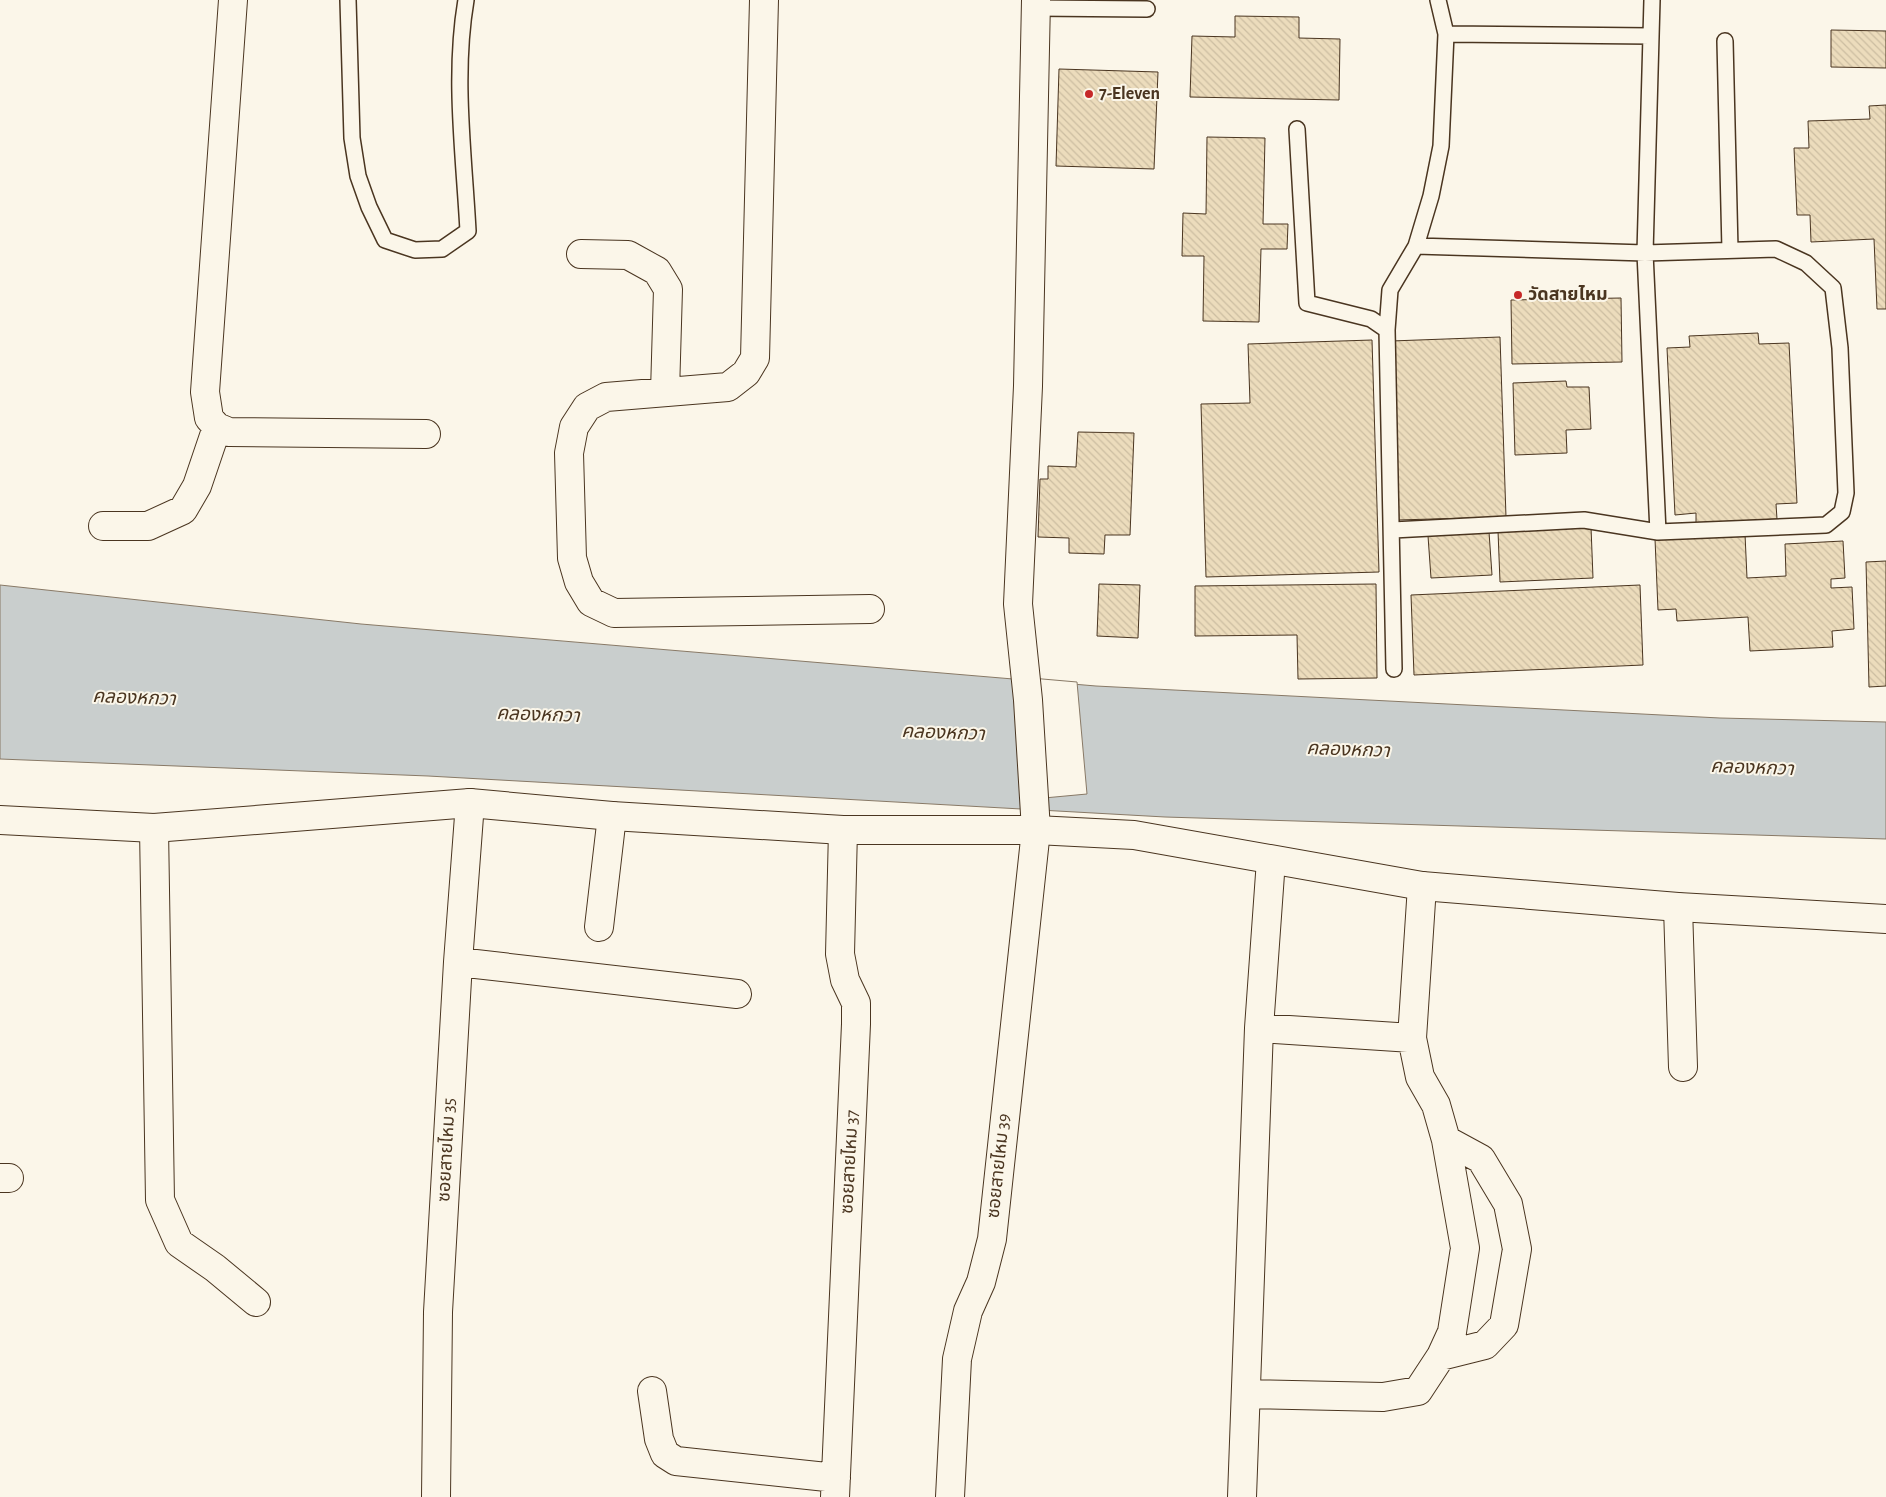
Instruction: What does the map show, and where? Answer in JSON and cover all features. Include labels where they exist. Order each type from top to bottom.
[{"type":"street","points":[[233,0],[205,392],[209,418],[217,427],[230,432],[426,434]]},
{"type":"street","points":[[764,0],[755,358],[746,373],[728,387],[606,397],[587,408],[574,427],[570,453],[572,558],[579,582],[591,602],[614,613],[870,609]]},
{"type":"street","name":"ซอยสายไหม 39","points":[[950,1497],[957,1359],[968,1311],[981,1282],[992,1239],[1036,821],[1018,604],[1028,386],[1036,4]]},
{"type":"street","points":[[581,254],[628,255],[656,271],[668,289],[665,392]]},
{"type":"street","points":[[103,526],[148,526],[184,510],[197,486],[217,427]]},
{"type":"street","points":[[0,820],[154,828],[470,803],[612,816],[843,830],[1036,821],[1134,835],[1422,886],[1678,907],[1886,919]]},
{"type":"street","name":"ซอยสายไหม 35","points":[[436,1497],[438,1312],[458,962],[470,803]]},
{"type":"street","points":[[599,927],[612,816]]},
{"type":"street","points":[[154,828],[160,1200],[178,1243],[215,1268],[256,1302]]},
{"type":"street","name":"ซอยสายไหม 37","points":[[835,1487],[856,1024],[856,1003],[846,980],[840,954],[843,830]]},
{"type":"street","points":[[1242,1497],[1259,1028],[1272,860]]},
{"type":"street","points":[[1246,1394],[1383,1397],[1418,1391],[1441,1356],[1452,1332],[1465,1248],[1446,1140],[1436,1105],[1420,1077],[1412,1038],[1422,886]]},
{"type":"street","points":[[1678,907],[1683,1067]]},
{"type":"street","points":[[458,962],[736,994]]},
{"type":"street","points":[[1259,1028],[1412,1038]]},
{"type":"street","points":[[1441,1356],[1485,1345],[1504,1325],[1517,1249],[1508,1204],[1481,1159],[1446,1140]]},
{"type":"street","points":[[652,1391],[659,1439],[665,1454],[676,1461],[835,1487]]},
{"type":"lane","points":[[348,0],[352,138],[358,176],[368,207],[385,240],[415,250],[442,249],[468,231],[460,105],[462,23],[466,0]]},
{"type":"lane","points":[[1394,669],[1387,330],[1390,290],[1416,246],[1431,196],[1441,146],[1446,34],[1438,0]]},
{"type":"lane","points":[[1652,0],[1646,253],[1658,532]]},
{"type":"lane","points":[[1036,4],[1147,9]]},
{"type":"lane","points":[[1446,34],[1651,36]]},
{"type":"lane","points":[[1725,41],[1730,250]]},
{"type":"lane","points":[[1297,129],[1306,303],[1371,320],[1387,330]]},
{"type":"lane","points":[[1392,530],[1584,520],[1658,532],[1826,525],[1842,512],[1846,493],[1840,348],[1833,288],[1806,263],[1776,249],[1646,253],[1416,246]]},
{"type":"water","name":"คลองหกวา","points":[[0,585],[361,624],[1096,686],[1720,718],[1886,722],[1886,839],[1165,817],[428,776],[0,759]]},
{"type":"pier","points":[[1031,678],[1077,682],[1087,794],[1044,798]]},
{"type":"building","points":[[1235,16],[1299,17],[1299,38],[1340,39],[1339,100],[1190,97],[1192,36],[1235,37]]},
{"type":"building","points":[[1831,30],[1886,31],[1886,68],[1831,67]]},
{"type":"building","points":[[1059,69],[1158,72],[1154,169],[1056,166]]},
{"type":"building","points":[[1886,105],[1886,309],[1877,309],[1874,239],[1811,242],[1810,215],[1797,215],[1794,148],[1809,148],[1808,121],[1870,119],[1869,106]]},
{"type":"building","points":[[1207,137],[1265,138],[1263,224],[1288,224],[1287,249],[1261,249],[1259,322],[1203,321],[1204,256],[1182,256],[1183,213],[1206,214]]},
{"type":"building","points":[[1621,298],[1622,362],[1512,364],[1511,300]]},
{"type":"building","points":[[1758,333],[1759,344],[1789,343],[1797,503],[1776,504],[1777,519],[1696,523],[1696,513],[1675,515],[1667,348],[1690,347],[1689,336]]},
{"type":"building","points":[[1500,337],[1506,517],[1397,520],[1391,341]]},
{"type":"building","points":[[1372,340],[1379,572],[1206,577],[1201,404],[1250,403],[1248,344]]},
{"type":"building","points":[[1566,381],[1567,387],[1589,387],[1591,429],[1566,430],[1567,453],[1515,455],[1513,383]]},
{"type":"building","points":[[1078,432],[1134,433],[1130,535],[1105,535],[1104,554],[1069,553],[1069,538],[1038,537],[1040,479],[1048,479],[1048,466],[1076,467]]},
{"type":"building","points":[[1591,527],[1593,578],[1500,582],[1498,531]]},
{"type":"building","points":[[1489,532],[1492,575],[1431,578],[1428,536]]},
{"type":"building","points":[[1745,534],[1747,578],[1786,576],[1785,544],[1843,541],[1845,578],[1831,579],[1831,588],[1852,587],[1854,629],[1832,631],[1833,647],[1750,651],[1748,617],[1677,621],[1676,609],[1658,610],[1655,539]]},
{"type":"building","points":[[1886,561],[1886,686],[1869,687],[1866,562]]},
{"type":"building","points":[[1099,584],[1140,585],[1138,638],[1097,636]]},
{"type":"building","points":[[1376,584],[1377,678],[1298,679],[1297,635],[1195,636],[1195,586]]},
{"type":"building","points":[[1640,585],[1643,665],[1414,675],[1411,595]]},
{"type":"place","name":"7-Eleven","points":[[1089,94]]},
{"type":"place","name":"วัดสายไหม","points":[[1518,295]]}]
